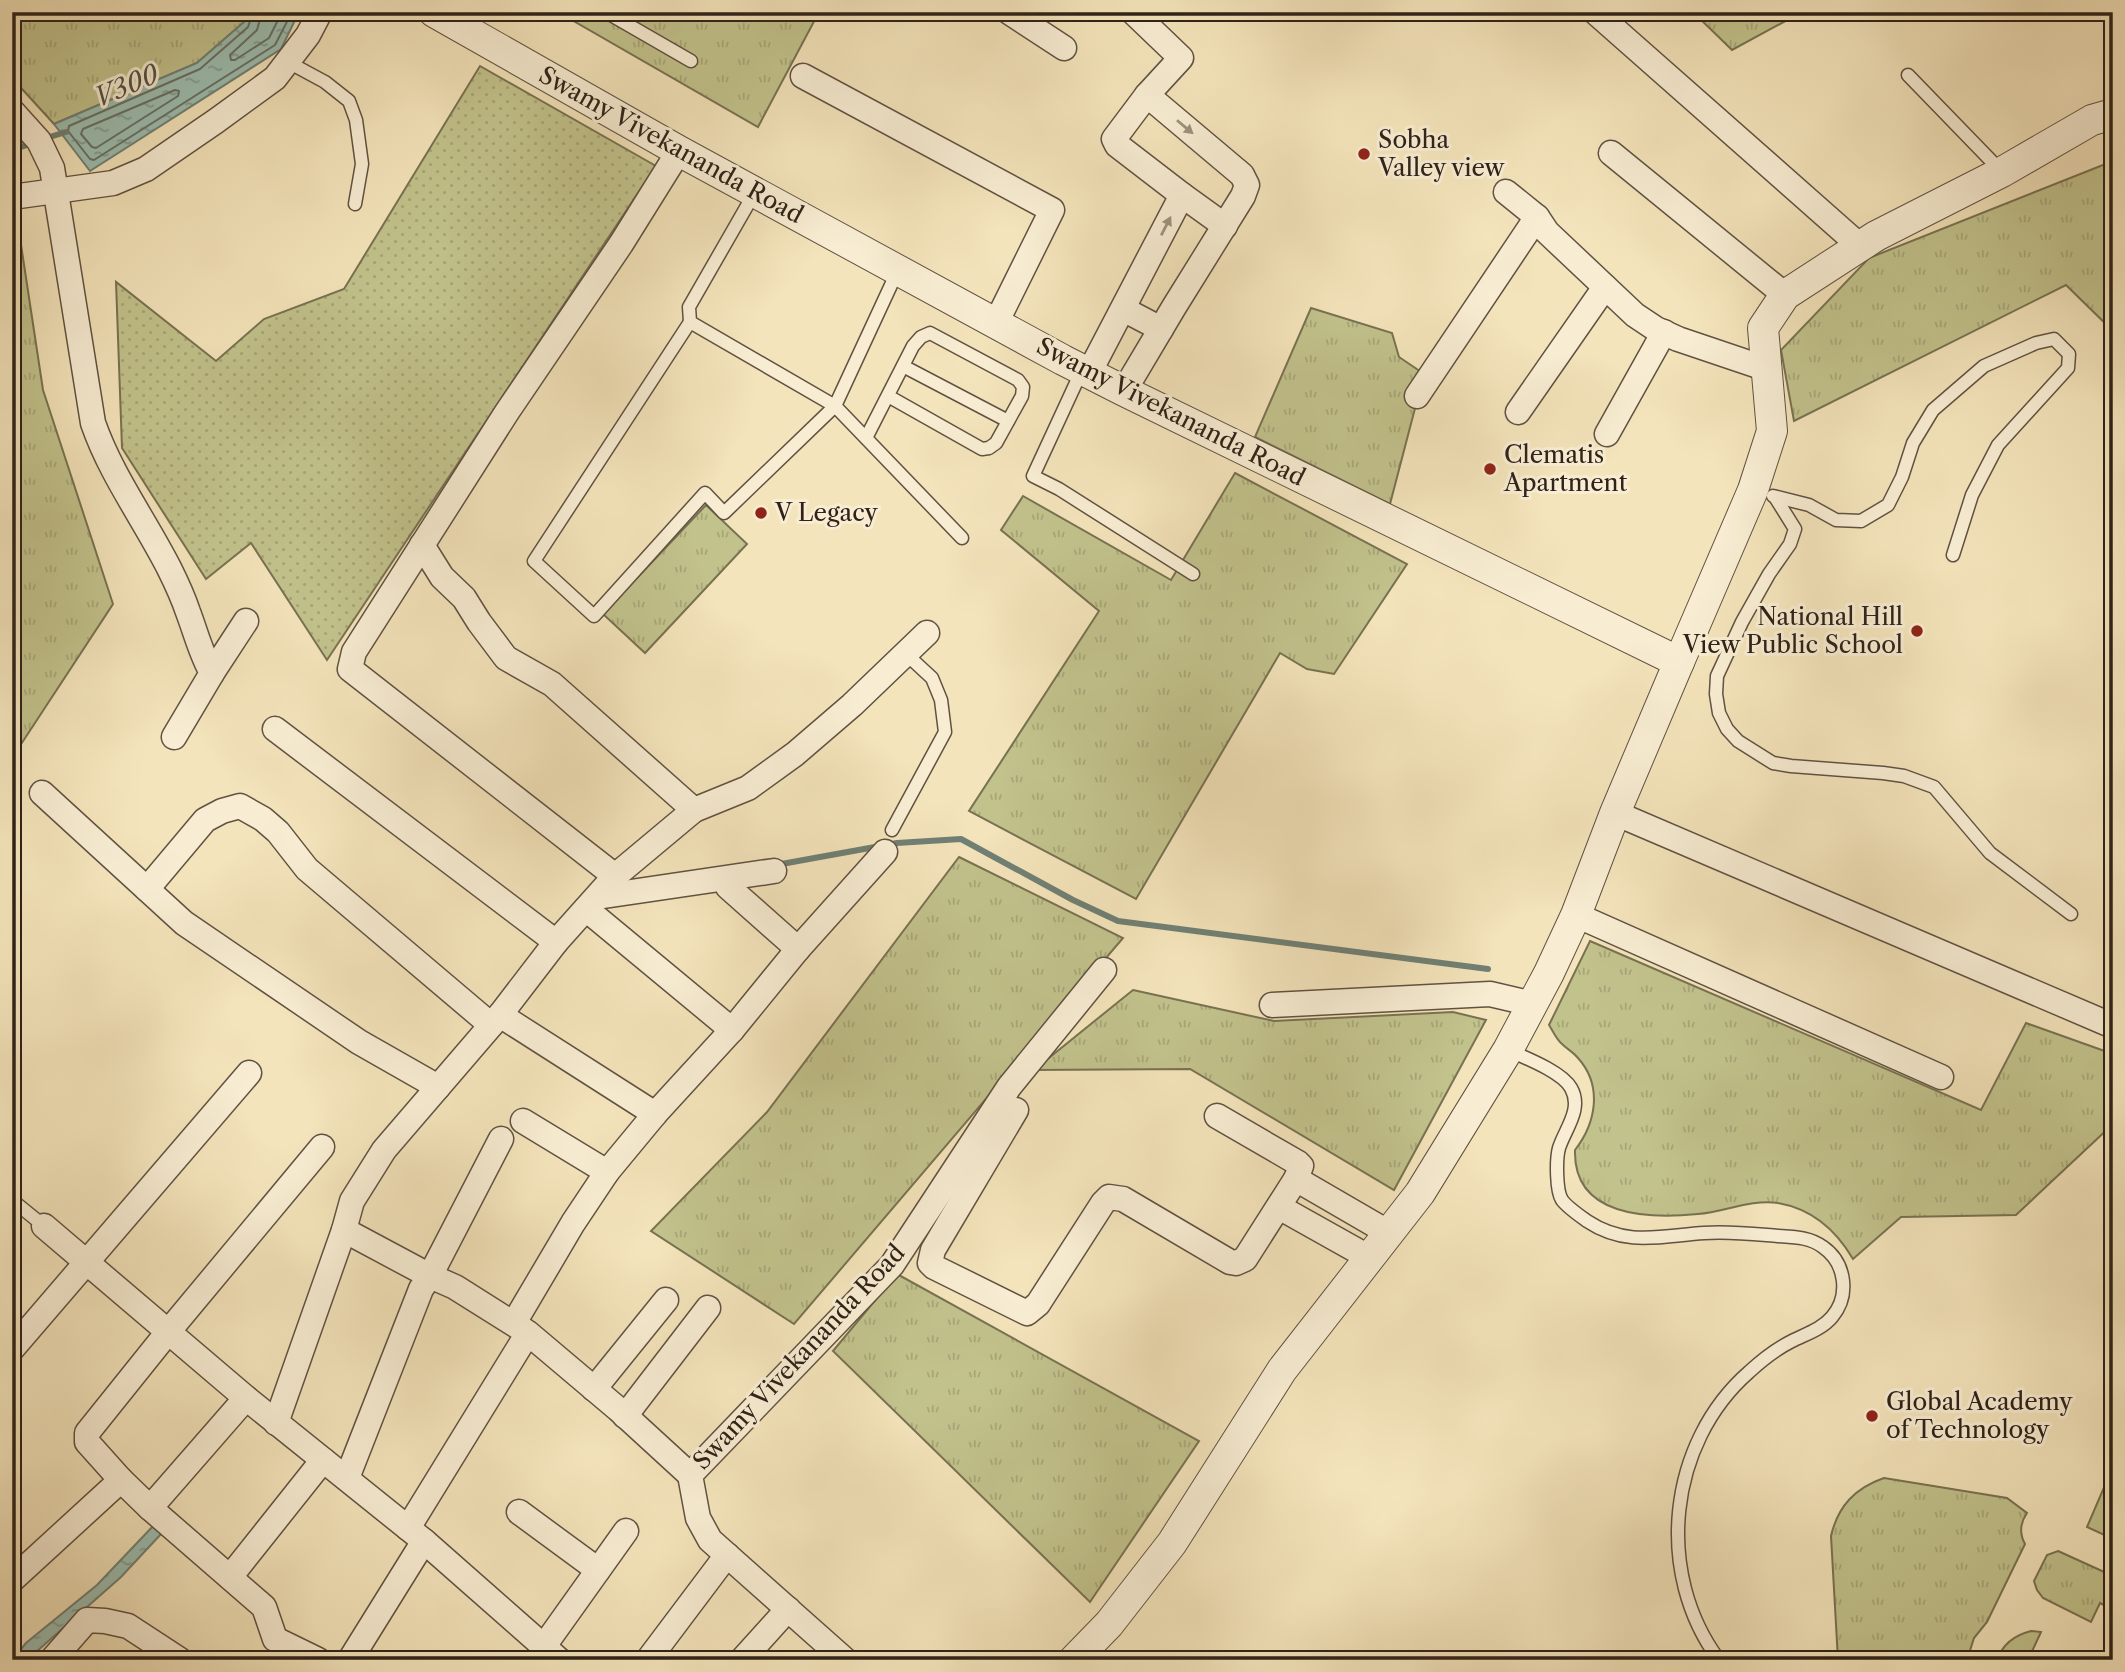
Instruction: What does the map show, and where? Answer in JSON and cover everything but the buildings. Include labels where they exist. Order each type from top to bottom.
[{"type":"street","points":[[12,197],[113,183],[146,169],[275,78],[308,35],[320,12]]},
{"type":"street","name":"Swamy Vivekananda Road","points":[[434,12],[679,151],[1124,391],[1679,662]]},
{"type":"street","points":[[1009,12],[1064,48]]},
{"type":"street","points":[[1133,12],[1181,58],[1147,95],[1114,139],[1117,145],[1225,226]]},
{"type":"street","points":[[1595,12],[1860,246]]},
{"type":"street","points":[[803,76],[1052,210],[996,323]]},
{"type":"street","points":[[1124,391],[1243,196],[1247,185],[1242,176],[1147,95]]},
{"type":"street","points":[[12,111],[41,146],[52,168],[93,423],[109,461],[169,568],[187,609],[205,662],[212,673]]},
{"type":"street","points":[[1074,1660],[1109,1624],[1172,1543],[1282,1370],[1420,1193],[1508,1050],[1533,1004],[1576,915],[1615,813],[1679,662],[1764,494],[1772,431],[1763,328],[1786,295],[1860,246],[2002,172],[2092,120],[2113,114]]},
{"type":"street","points":[[615,876],[350,669],[354,652],[507,412],[621,244],[679,151]]},
{"type":"street","points":[[1611,153],[1786,295]]},
{"type":"street","points":[[1506,191],[1537,217],[1547,232],[1635,315],[1678,339],[1767,369]]},
{"type":"street","points":[[1086,371],[1124,309],[1182,195]]},
{"type":"street","points":[[1417,396],[1537,217]]},
{"type":"street","points":[[1518,412],[1605,287]]},
{"type":"street","points":[[1124,309],[1161,329]]},
{"type":"street","points":[[1607,433],[1664,332]]},
{"type":"street","points":[[422,545],[442,577],[464,598],[506,658],[552,684],[694,810]]},
{"type":"street","points":[[174,737],[246,621]]},
{"type":"street","points":[[276,1423],[344,1230],[352,1200],[384,1150],[495,1020],[555,943],[615,876],[694,810],[748,788],[795,754],[852,705],[927,633]]},
{"type":"street","points":[[275,729],[555,943]]},
{"type":"street","points":[[42,793],[184,923],[359,1042],[438,1087]]},
{"type":"street","points":[[148,890],[205,820],[240,806],[263,819],[278,832],[307,869],[495,1020],[655,1114]]},
{"type":"street","points":[[1615,813],[2113,1026]]},
{"type":"street","points":[[350,1660],[573,1223],[607,1172],[655,1114],[732,1030],[888,841]]},
{"type":"street","points":[[592,903],[774,871]]},
{"type":"street","points":[[728,887],[798,949]]},
{"type":"street","points":[[592,903],[732,1030]]},
{"type":"street","points":[[1576,915],[1941,1077]]},
{"type":"street","name":"Swamy Vivekananda Road","points":[[845,1660],[710,1540],[698,1518],[690,1475],[892,1265],[1009,1087],[1104,970]]},
{"type":"street","points":[[1272,1005],[1490,994],[1533,1004]]},
{"type":"street","points":[[12,1349],[249,1073]]},
{"type":"street","points":[[1016,1110],[933,1250],[930,1263],[933,1267],[1027,1313],[1038,1304],[1109,1197],[1122,1199],[1230,1262],[1236,1263],[1245,1259],[1296,1179],[1301,1166],[1217,1116]]},
{"type":"street","points":[[523,1121],[607,1172]]},
{"type":"street","points":[[347,1479],[421,1289],[501,1139]]},
{"type":"street","points":[[318,1660],[275,1639],[264,1607],[121,1480],[87,1442],[87,1433],[322,1147]]},
{"type":"street","points":[[1296,1179],[1389,1233]]},
{"type":"street","points":[[1279,1207],[1370,1258]]},
{"type":"street","points":[[44,1226],[276,1423],[416,1535],[551,1653],[598,1570],[626,1531]]},
{"type":"street","points":[[344,1230],[455,1287],[521,1328],[690,1475]]},
{"type":"street","points":[[594,1389],[666,1300]]},
{"type":"street","points":[[625,1416],[708,1308]]},
{"type":"street","points":[[150,1508],[246,1398]]},
{"type":"street","points":[[230,1577],[323,1460]]},
{"type":"street","points":[[12,1580],[121,1480]]},
{"type":"street","points":[[519,1512],[598,1570]]},
{"type":"street","points":[[648,1660],[727,1555]]},
{"type":"street","points":[[742,1660],[788,1609]]},
{"type":"street","points":[[52,1660],[87,1620],[128,1626],[180,1660]]},
{"type":"lane","points":[[606,12],[691,61]]},
{"type":"lane","points":[[288,62],[325,82],[349,101],[356,120],[362,164],[355,204]]},
{"type":"lane","points":[[1908,75],[2002,172]]},
{"type":"lane","points":[[755,192],[690,307],[690,321],[534,561],[594,616],[705,492],[724,513],[835,406],[898,270]]},
{"type":"lane","points":[[690,321],[835,406],[962,538]]},
{"type":"lane","points":[[866,438],[913,346],[920,337],[930,333],[1018,380],[1023,387],[1022,396],[996,443],[982,449],[888,396]]},
{"type":"lane","points":[[1764,494],[1809,505],[1836,520],[1861,521],[1888,505],[1902,477],[1913,443],[1933,410],[1984,366],[2036,343],[2054,339],[2069,354],[2068,368],[1998,445],[1972,495],[1953,555]]},
{"type":"lane","points":[[903,366],[1008,421]]},
{"type":"lane","points":[[1086,371],[1033,476],[1059,489],[1193,574]]},
{"type":"lane","points":[[1764,494],[1795,530],[1790,544],[1769,574],[1742,622],[1717,676],[1719,713],[1727,729],[1738,741],[1773,763],[1904,776],[1934,788],[1990,853],[2071,914]]},
{"type":"lane","points":[[888,841],[945,732],[941,700],[932,678],[905,653]]},
{"type":"lane","points":[[1508,1050],[1562,1079],[1572,1089],[1574,1108],[1569,1128],[1559,1149],[1557,1177],[1562,1200],[1586,1221],[1613,1234],[1637,1239],[1706,1233],[1750,1233],[1803,1238],[1814,1241],[1831,1253],[1842,1272],[1842,1295],[1833,1317],[1824,1325],[1767,1357],[1746,1374],[1712,1415],[1689,1464],[1678,1512],[1679,1561],[1700,1631],[1719,1660]]},
{"type":"lane","points":[[12,1200],[44,1226]]},
{"type":"green space","points":[[12,12],[247,12],[244,22],[197,63],[54,124],[12,78]]},
{"type":"green space","points":[[558,12],[819,12],[758,127]]},
{"type":"green space","points":[[1693,12],[1802,12],[1732,50]]},
{"type":"green space","points":[[480,66],[656,166],[327,660],[251,543],[206,579],[122,448],[116,282],[216,361],[264,319],[344,289]]},
{"type":"green space","points":[[2113,161],[2113,331],[2066,285],[1794,421],[1781,350],[1869,258]]},
{"type":"green space","points":[[12,204],[15,205],[43,390],[113,604],[12,758]]},
{"type":"green space","points":[[1311,308],[1392,333],[1399,357],[1424,374],[1390,504],[1255,437]]},
{"type":"green space","points":[[1235,473],[1407,564],[1334,674],[1307,669],[1280,653],[1136,899],[969,811],[1099,611],[1001,530],[1023,496],[1171,580]]},
{"type":"green space","points":[[706,505],[747,544],[645,653],[603,614]]},
{"type":"green space","points":[[959,857],[1123,938],[794,1324],[651,1231],[767,1112]]},
{"type":"green space","points":[[1590,941],[1981,1110],[2026,1023],[2113,1054],[2113,1124],[2016,1215],[1901,1217],[1853,1259],[1839,1239],[1822,1222],[1802,1210],[1778,1203],[1748,1204],[1708,1213],[1657,1216],[1617,1209],[1600,1201],[1586,1189],[1578,1172],[1575,1150],[1592,1116],[1594,1092],[1586,1069],[1558,1040],[1549,1025]]},
{"type":"green space","points":[[1133,990],[1274,1021],[1453,1012],[1486,1020],[1394,1190],[1190,1069],[1034,1070]]},
{"type":"green space","points":[[897,1274],[1199,1441],[1090,1602],[833,1351]]},
{"type":"green space","points":[[1884,1478],[2007,1498],[2027,1513],[2021,1528],[2025,1544],[1987,1622],[1974,1638],[1967,1660],[1838,1660],[1831,1536],[1838,1516],[1849,1500],[1864,1487]]},
{"type":"green space","points":[[2105,1485],[2113,1488],[2113,1539],[2087,1527]]},
{"type":"green space","points":[[2058,1551],[2113,1576],[2113,1610],[2100,1603],[2091,1622],[2043,1598],[2034,1581],[2047,1555]]},
{"type":"green space","points":[[2031,1631],[2041,1632],[2028,1660],[1997,1660],[2010,1641]]},
{"type":"water","points":[[247,12],[299,12],[281,49],[90,171],[54,124],[197,63],[244,22]]},
{"type":"water","points":[[154,1525],[162,1533],[121,1577],[27,1660],[12,1660],[26,1643],[97,1585]]},
{"type":"waterway","name":"V300","points":[[43,139],[66,132]]},
{"type":"waterway","name":"V300","points":[[12,147],[33,143]]},
{"type":"waterway","points":[[776,865],[897,843],[961,839],[1073,900],[1118,921],[1488,969]]},
{"type":"place","name":"Sobha Valley view","points":[[1364,154]]},
{"type":"place","name":"Clematis Apartment","points":[[1490,469]]},
{"type":"place","name":"V Legacy","points":[[761,513]]},
{"type":"place","name":"National Hill View Public School","points":[[1917,631]]},
{"type":"place","name":"Global Academy of Technology","points":[[1872,1416]]}]
